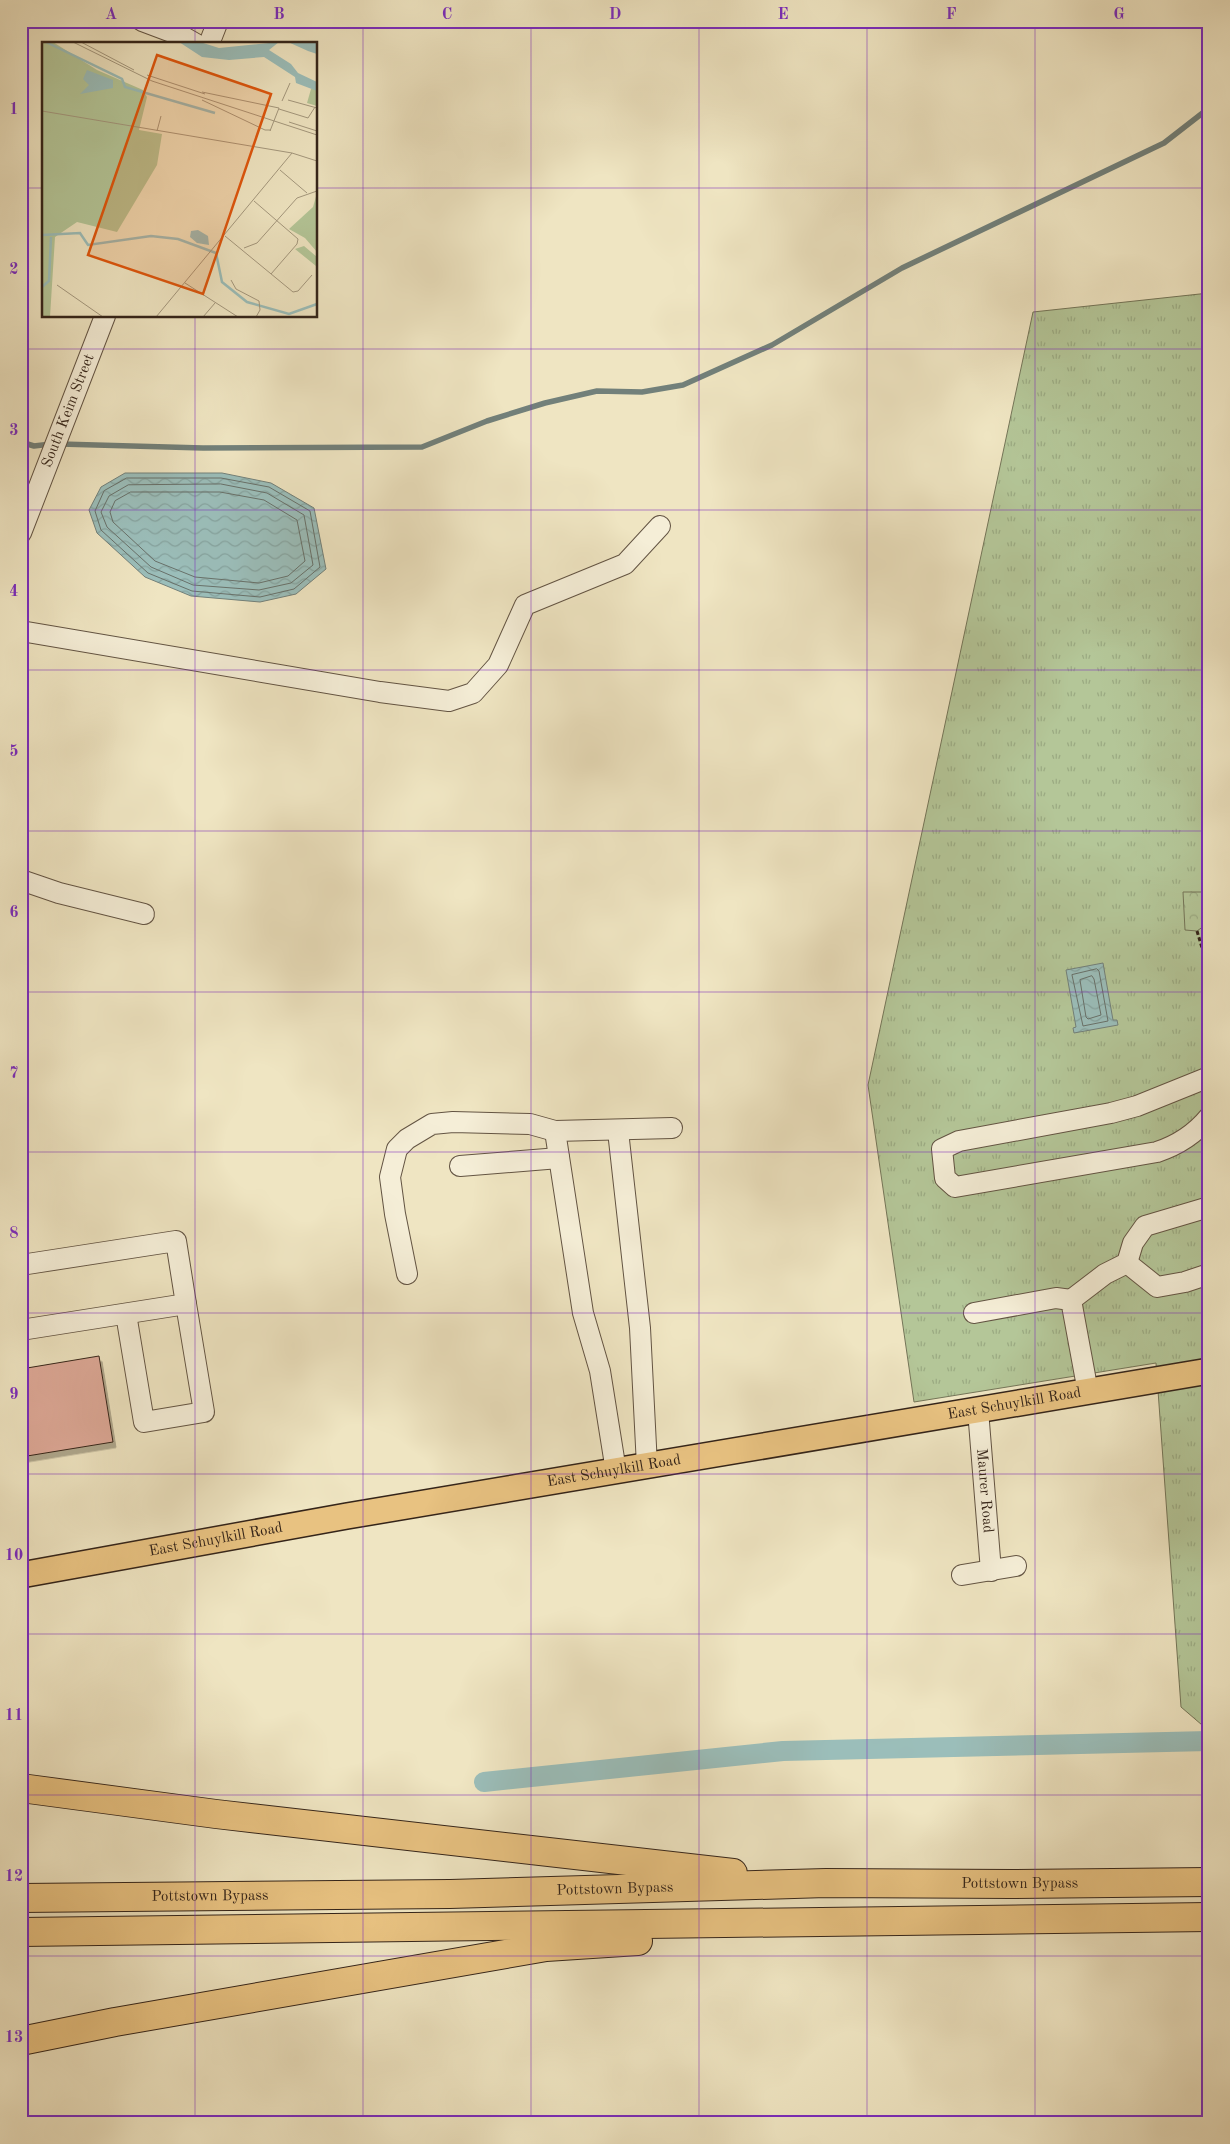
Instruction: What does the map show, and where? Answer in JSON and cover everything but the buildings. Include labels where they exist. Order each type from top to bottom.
[{"type":"highway","points":[[21,1788],[245,1817],[826,1883]]},
{"type":"highway","name":"Pottstown Bypass","points":[[21,1898],[450,1894],[826,1883],[1209,1882]]},
{"type":"highway","points":[[21,1932],[1209,1916]]},
{"type":"highway","points":[[21,2041],[115,2022],[546,1947],[996,1919]]},
{"type":"main road","name":"East Schuylkill Road","points":[[21,1576],[347,1516],[1209,1372]]},
{"type":"street","points":[[142,21],[182,36],[192,42]]},
{"type":"street","points":[[210,42],[218,21]]},
{"type":"street","name":"South Keim Street","points":[[21,534],[104,318]]},
{"type":"street","points":[[21,631],[380,692],[449,701],[473,693],[498,665],[525,605],[625,564],[660,526]]},
{"type":"street","points":[[21,880],[59,893],[144,914]]},
{"type":"street","points":[[1204,1122],[1175,1146],[1158,1152],[955,1187],[945,1178],[942,1149],[959,1141],[1111,1114],[1137,1106],[1209,1077]]},
{"type":"street","points":[[407,1274],[390,1177],[397,1149],[407,1139],[432,1124],[454,1122],[530,1124],[555,1131],[618,1131],[672,1128]]},
{"type":"street","points":[[555,1131],[583,1313],[600,1371],[616,1471]]},
{"type":"street","points":[[618,1131],[640,1328],[647,1466]]},
{"type":"street","points":[[460,1166],[559,1158]]},
{"type":"street","points":[[974,1313],[1056,1298],[1071,1300],[1105,1274],[1127,1263],[1133,1244],[1145,1226],[1209,1207]]},
{"type":"street","points":[[21,1265],[176,1241],[204,1412],[144,1422],[126,1314]]},
{"type":"street","points":[[1127,1263],[1157,1287],[1185,1282],[1209,1274]]},
{"type":"street","points":[[1071,1300],[1088,1392]]},
{"type":"street","points":[[21,1330],[186,1304]]},
{"type":"street","name":"Maurer Road","points":[[978,1410],[991,1571]]},
{"type":"street","points":[[962,1575],[1016,1566]]},
{"type":"path","points":[[1197,931],[1209,971]]},
{"type":"green space","points":[[1209,293],[1209,1731],[1181,1707],[1156,1363],[914,1402],[868,1085],[1033,312]]},
{"type":"green space","points":[[1183,892],[1209,892],[1209,925],[1197,931],[1185,930]]},
{"type":"water","points":[[125,473],[222,473],[271,483],[314,508],[326,569],[296,594],[260,602],[191,596],[145,577],[97,533],[89,510],[101,487]]},
{"type":"water","points":[[1103,963],[1113,1020],[1117,1020],[1118,1025],[1074,1033],[1073,1028],[1076,1027],[1066,970]]},
{"type":"waterway","points":[[60,444],[203,448],[422,447],[487,421],[545,403],[597,391],[642,392],[683,385],[772,345],[902,268],[1164,143],[1209,108]]},
{"type":"waterway","points":[[21,442],[34,446],[51,444]]},
{"type":"waterway","points":[[484,1782],[783,1751],[1209,1741]]}]
